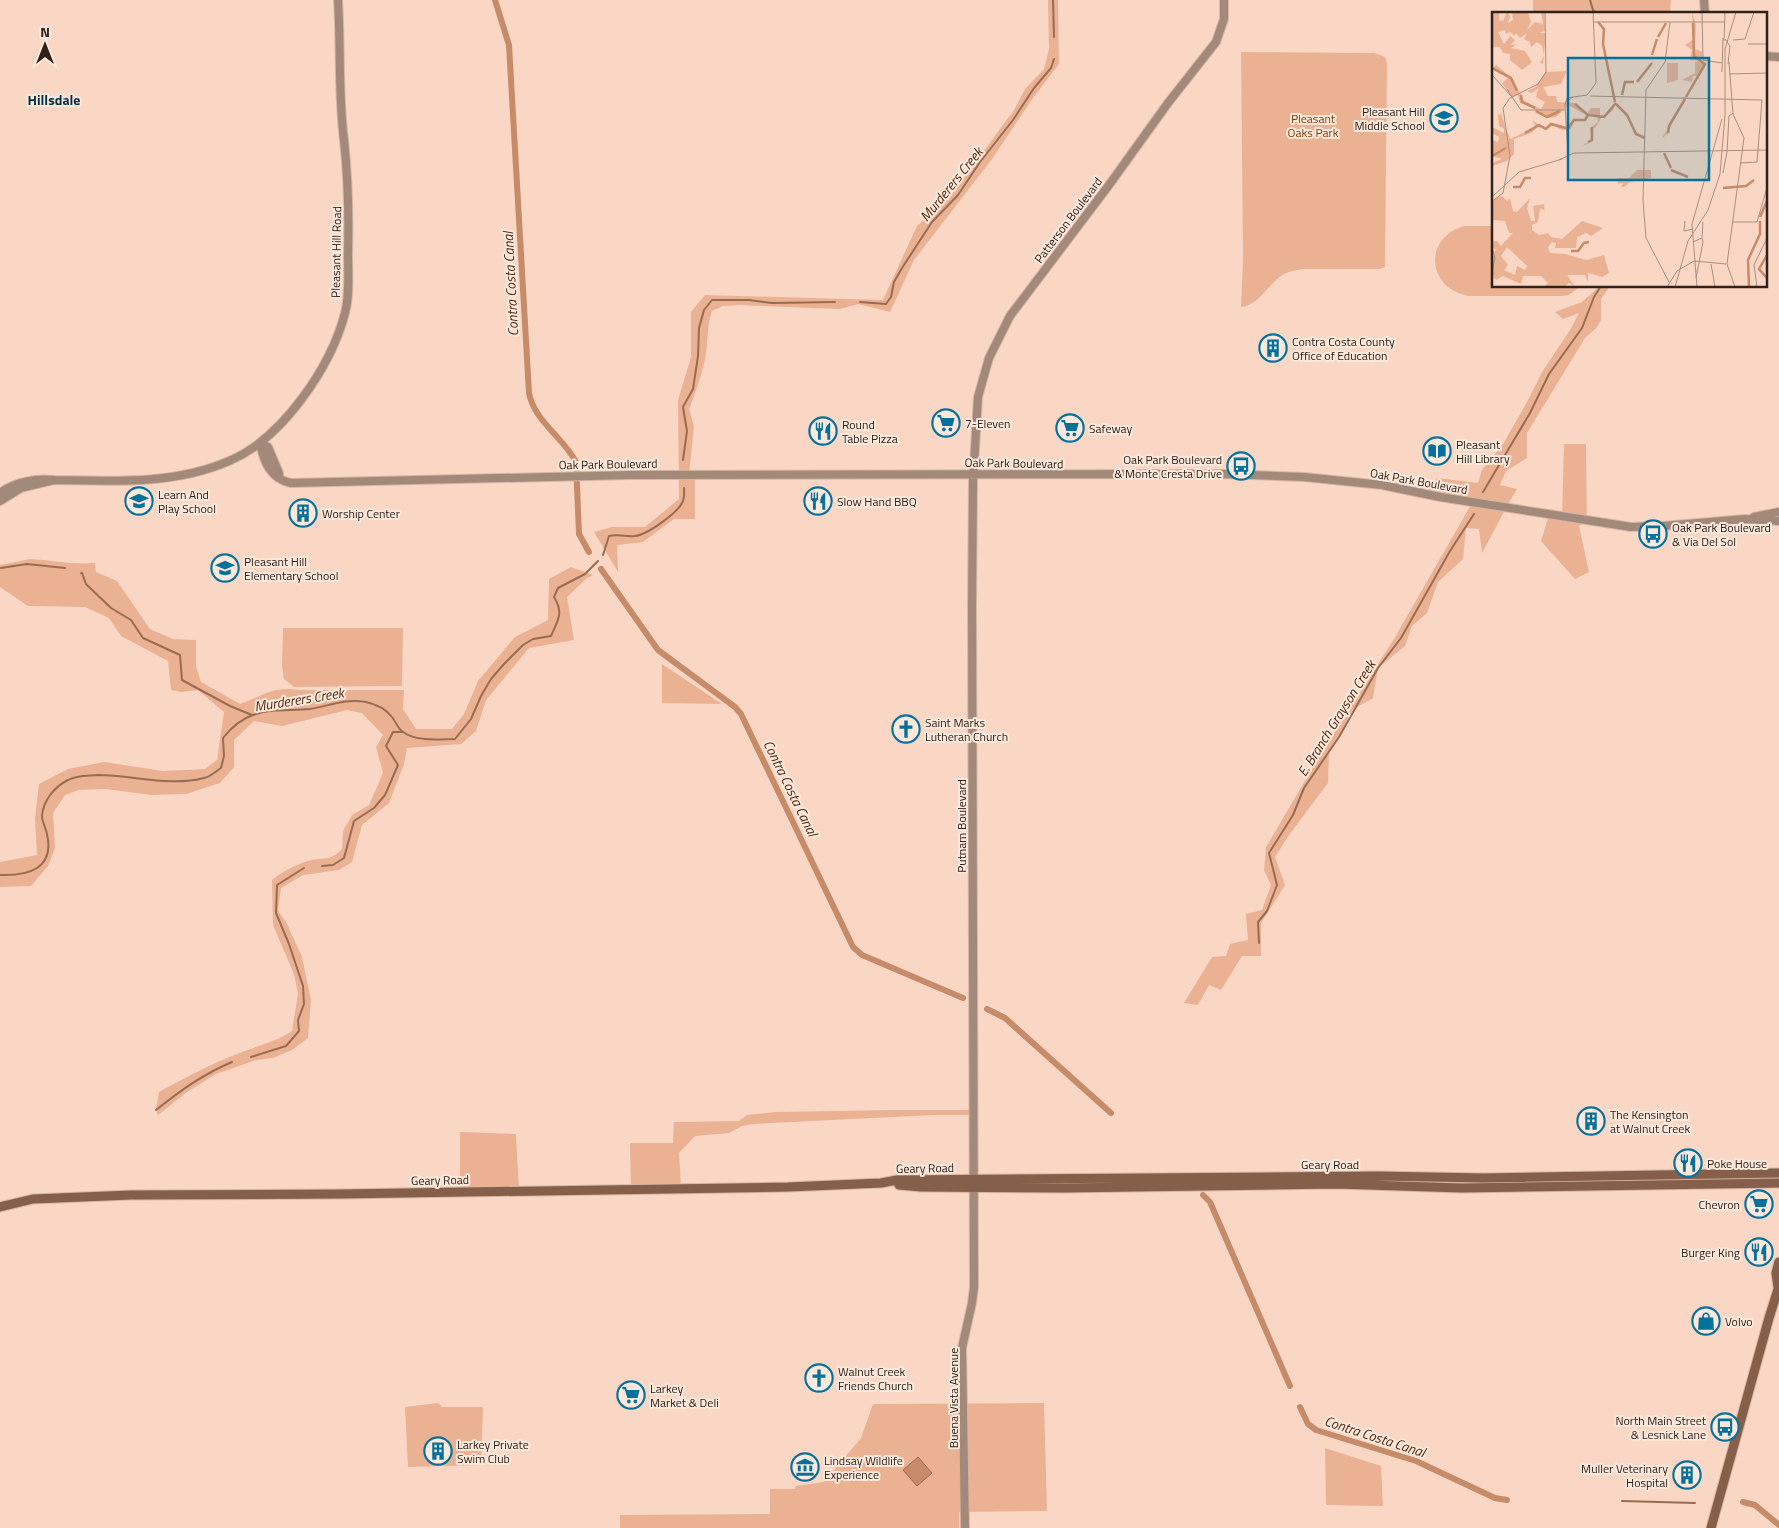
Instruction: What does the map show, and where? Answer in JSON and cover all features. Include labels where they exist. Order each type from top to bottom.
[{"type":"main road","name":"Geary Road","points":[[974,1183],[1378,1176],[1483,1178],[1779,1173]]},
{"type":"main road","points":[[1378,1176],[1378,1186]]},
{"type":"main road","name":"Geary Road","points":[[0,1207],[33,1199],[131,1195],[788,1187],[881,1183],[897,1180],[1153,1187],[1317,1184],[1462,1188],[1779,1183]]},
{"type":"main road","points":[[1711,1528],[1778,1286],[1776,1273],[1779,1262]]},
{"type":"street","name":"Pleasant Hill Road","points":[[0,493],[18,484],[36,479],[158,480],[200,471],[230,461],[260,443],[295,407],[311,387],[330,355],[345,312],[348,282],[349,207],[338,42],[338,0]]},
{"type":"street","name":"Patterson Boulevard","points":[[974,473],[978,397],[989,358],[1010,316],[1168,103],[1216,42],[1224,20],[1224,0]]},
{"type":"street","points":[[1766,56],[1779,57]]},
{"type":"street","name":"Oak Park Boulevard","points":[[260,443],[268,446],[279,473],[279,478],[282,481],[291,483],[631,475],[1223,474],[1304,477],[1382,484],[1440,497],[1631,527],[1745,519],[1779,512]]},
{"type":"street","name":"Putnam Boulevard","points":[[974,473],[972,691],[974,1183]]},
{"type":"street","name":"Pleasant Hill Road","points":[[0,501],[22,488],[54,480]]},
{"type":"street","name":"Oak Park Boulevard","points":[[1745,519],[1779,521]]},
{"type":"street","name":"Buena Vista Avenue","points":[[965,1528],[962,1348],[974,1287],[974,1183]]},
{"type":"green space","points":[[1048,0],[1058,0],[1059,64],[1033,98],[992,159],[914,260],[890,312],[858,304],[840,309],[739,305],[723,306],[712,311],[703,367],[689,409],[694,426],[689,474],[695,475],[695,519],[674,519],[643,542],[617,545],[618,572],[594,532],[612,527],[645,527],[679,499],[678,400],[691,357],[691,312],[705,295],[883,300],[917,226],[950,197],[1014,110],[1025,89],[1044,69],[1049,49]]},
{"type":"green space","points":[[1533,0],[1671,0],[1670,12],[1533,12]]},
{"type":"green space","name":"Pleasant Oaks Park","points":[[1241,52],[1374,53],[1385,57],[1387,64],[1385,267],[1380,269],[1303,269],[1291,271],[1278,278],[1259,298],[1241,307],[1243,260]]},
{"type":"green space","points":[[1465,226],[1492,226],[1492,288],[1578,288],[1569,295],[1562,296],[1469,296],[1454,291],[1444,283],[1437,273],[1435,261],[1437,250],[1442,240],[1452,231]]},
{"type":"green space","points":[[1598,288],[1609,288],[1601,299],[1601,320],[1597,327],[1585,338],[1527,433],[1527,458],[1506,471],[1500,485],[1517,489],[1482,553],[1479,529],[1466,528],[1463,559],[1438,582],[1427,613],[1412,626],[1405,646],[1378,668],[1373,698],[1352,710],[1339,737],[1329,751],[1328,783],[1275,857],[1285,885],[1261,923],[1261,956],[1242,956],[1221,990],[1209,985],[1198,1005],[1184,1003],[1212,957],[1226,956],[1230,944],[1248,940],[1246,914],[1262,910],[1271,885],[1264,870],[1266,847],[1319,757],[1394,639],[1472,503],[1424,494],[1437,478],[1478,483],[1482,470],[1503,444],[1542,372],[1579,313],[1563,319],[1555,312],[1582,302]]},
{"type":"green space","points":[[1564,444],[1586,444],[1587,521],[1579,526],[1589,572],[1575,579],[1541,541],[1549,515],[1562,517]]},
{"type":"green space","points":[[30,559],[70,563],[95,563],[96,572],[117,581],[150,629],[173,639],[196,640],[196,666],[201,682],[240,704],[269,692],[282,689],[404,690],[403,709],[416,729],[452,729],[464,714],[478,681],[515,637],[548,620],[549,579],[571,567],[593,575],[587,578],[567,597],[574,640],[529,648],[486,700],[476,731],[461,744],[407,748],[404,764],[389,803],[362,825],[352,862],[339,870],[303,875],[281,888],[278,910],[287,924],[302,957],[311,1000],[308,1038],[292,1050],[273,1058],[256,1060],[216,1074],[187,1092],[158,1115],[156,1110],[159,1092],[210,1066],[274,1041],[292,1031],[298,994],[294,974],[273,925],[272,880],[294,866],[308,861],[330,858],[342,849],[343,831],[352,815],[369,805],[383,773],[376,747],[383,735],[362,713],[347,710],[282,726],[254,721],[234,740],[234,767],[220,783],[186,794],[151,795],[106,789],[79,790],[65,795],[53,813],[55,848],[48,866],[31,886],[0,887],[0,862],[37,855],[35,818],[39,784],[68,769],[104,762],[163,771],[205,769],[217,760],[224,712],[198,690],[181,692],[171,690],[168,661],[121,636],[109,618],[85,607],[28,606],[0,587],[0,565]]},
{"type":"green space","points":[[283,628],[403,628],[402,686],[294,687],[284,679],[282,667]]},
{"type":"green space","points":[[662,664],[722,704],[662,703]]},
{"type":"green space","points":[[973,1110],[973,1115],[934,1115],[754,1124],[742,1126],[729,1133],[695,1136],[679,1153],[681,1188],[631,1189],[630,1143],[673,1143],[674,1122],[739,1121],[747,1115],[776,1112]]},
{"type":"green space","points":[[460,1132],[516,1134],[519,1191],[460,1192]]},
{"type":"green space","points":[[438,1403],[442,1407],[483,1407],[481,1465],[408,1467],[405,1407]]},
{"type":"green space","points":[[1044,1403],[1047,1511],[959,1512],[959,1528],[620,1528],[620,1515],[770,1514],[770,1489],[795,1489],[796,1486],[824,1482],[861,1438],[873,1404]]},
{"type":"green space","points":[[1325,1448],[1381,1466],[1383,1506],[1326,1505]]},
{"type":"shaded area","points":[[918,1457],[932,1473],[917,1486],[903,1470]]},
{"type":"waterway","name":"Contra Costa Canal","points":[[495,0],[509,45],[529,393],[532,403],[543,421],[571,453],[576,462],[579,534],[589,552]]},
{"type":"waterway","name":"Murderers Creek","points":[[1053,0],[1054,37]]},
{"type":"waterway","points":[[1590,0],[1595,12]]},
{"type":"waterway","name":"Murderers Creek","points":[[860,302],[886,304],[891,297],[894,282],[932,222],[958,195],[1034,88],[1051,68],[1054,59]]},
{"type":"waterway","points":[[1483,492],[1530,413],[1549,374],[1582,328],[1594,297],[1600,288]]},
{"type":"waterway","name":"Murderers Creek","points":[[683,460],[687,431],[683,407],[693,389],[698,356],[699,328],[704,310],[712,300],[749,300],[772,303],[835,302]]},
{"type":"waterway","name":"Murderers Creek","points":[[603,555],[609,536],[640,535],[668,518],[683,501],[684,488]]},
{"type":"waterway","name":"E. Branch Grayson Creek","points":[[1259,943],[1258,922],[1267,911],[1277,885],[1269,853],[1293,815],[1304,788],[1339,737],[1378,668],[1401,638],[1450,551],[1474,514]]},
{"type":"waterway","name":"Murderers Creek","points":[[0,875],[29,872],[43,863],[47,855],[48,846],[42,818],[43,810],[50,795],[63,783],[75,777],[98,775],[165,781],[191,780],[206,777],[221,768],[224,756],[223,738],[240,721],[260,713],[310,709],[359,701],[377,706],[387,712],[400,729],[408,735],[428,739],[455,739],[471,719],[491,679],[504,664],[523,645],[533,639],[551,636],[559,616],[559,608],[554,597],[558,588],[585,574],[598,561]]},
{"type":"waterway","points":[[1,568],[27,564],[65,568]]},
{"type":"waterway","name":"Contra Costa Canal","points":[[601,569],[658,650],[735,707],[741,714],[853,947],[862,955],[963,998]]},
{"type":"waterway","points":[[81,573],[86,584],[111,608],[131,620],[143,638],[180,655],[182,680],[230,706],[252,715]]},
{"type":"waterway","points":[[322,866],[333,865],[344,858],[354,821],[374,808],[385,795],[398,765],[386,746],[393,732],[402,732]]},
{"type":"waterway","points":[[251,1057],[286,1046],[299,1031],[298,1020],[304,1004],[303,986],[276,913],[277,885],[304,868]]},
{"type":"waterway","name":"Contra Costa Canal","points":[[987,1009],[1005,1018],[1111,1113]]},
{"type":"waterway","points":[[156,1110],[192,1083],[232,1062]]},
{"type":"waterway","name":"Contra Costa Canal","points":[[1203,1195],[1210,1202],[1290,1386]]},
{"type":"waterway","name":"Contra Costa Canal","points":[[1300,1407],[1308,1424],[1316,1430],[1416,1461],[1495,1498],[1507,1500]]},
{"type":"waterway","name":"Contra Costa Canal","points":[[1622,1501],[1695,1503]]},
{"type":"waterway","name":"Contra Costa Canal","points":[[1743,1502],[1755,1505],[1779,1525]]},
{"type":"place","name":"Pleasant Hill Middle School","points":[[1444,118]]},
{"type":"place","name":"Contra Costa County Office of Education","points":[[1273,348]]},
{"type":"place","name":"7-Eleven","points":[[946,423]]},
{"type":"place","name":"Safeway","points":[[1070,428]]},
{"type":"place","name":"Round Table Pizza","points":[[823,431]]},
{"type":"place","name":"Pleasant Hill Library","points":[[1437,451]]},
{"type":"place","name":"Oak Park Boulevard & Monte Cresta Drive","points":[[1241,466]]},
{"type":"place","name":"Learn And Play School","points":[[139,501]]},
{"type":"place","name":"Slow Hand BBQ","points":[[818,501]]},
{"type":"place","name":"Worship Center","points":[[303,513]]},
{"type":"place","name":"Oak Park Boulevard & Via Del Sol","points":[[1653,534]]},
{"type":"place","name":"Pleasant Hill Elementary School","points":[[225,568]]},
{"type":"place","name":"Saint Marks Lutheran Church","points":[[906,729]]},
{"type":"place","name":"The Kensington at Walnut Creek","points":[[1591,1121]]},
{"type":"place","name":"Poke House","points":[[1688,1163]]},
{"type":"place","name":"Chevron","points":[[1759,1204]]},
{"type":"place","name":"Burger King","points":[[1759,1252]]},
{"type":"place","name":"Volvo","points":[[1706,1321]]},
{"type":"place","name":"Walnut Creek Friends Church","points":[[819,1378]]},
{"type":"place","name":"Larkey Market & Deli","points":[[631,1395]]},
{"type":"place","name":"North Main Street & Lesnick Lane","points":[[1725,1427]]},
{"type":"place","name":"Larkey Private Swim Club","points":[[438,1451]]},
{"type":"place","name":"Lindsay Wildlife Experience","points":[[805,1467]]},
{"type":"place","name":"Muller Veterinary Hospital","points":[[1687,1475]]},
{"type":"district","name":"Hillsdale","points":[[54,99]]}]
